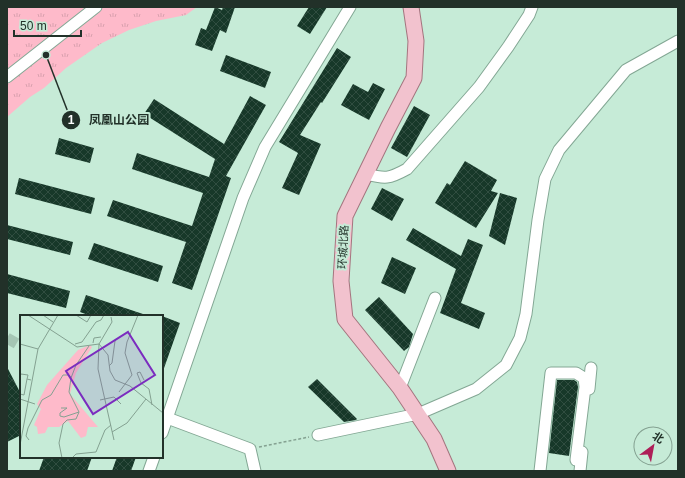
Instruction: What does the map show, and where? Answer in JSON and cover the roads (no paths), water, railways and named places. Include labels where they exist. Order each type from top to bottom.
[{"type":"main road","name":"环城北路","points":[[411,7],[416,41],[414,78],[345,216],[341,281],[345,319],[400,388],[418,414],[434,438],[448,471]]},
{"type":"street","points":[[7,77],[96,7]]},
{"type":"street","points":[[255,471],[250,449],[164,417],[243,198],[265,147],[350,7]]},
{"type":"street","points":[[366,174],[381,178],[395,176],[407,169],[479,87],[508,47],[529,15],[532,7]]},
{"type":"street","points":[[318,435],[418,414],[476,389],[506,365],[520,338],[526,314],[538,220],[545,179],[559,150],[626,70],[678,41]]},
{"type":"street","points":[[400,388],[435,298]]},
{"type":"street","points":[[580,471],[591,368]]},
{"type":"street","points":[[540,471],[551,373],[576,373],[584,378],[576,460]]},
{"type":"street","points":[[149,471],[154,458]]},
{"type":"tunnel","points":[[7,338],[20,345]]},
{"type":"place","name":"凤凰山公园","points":[[46,55]]}]
